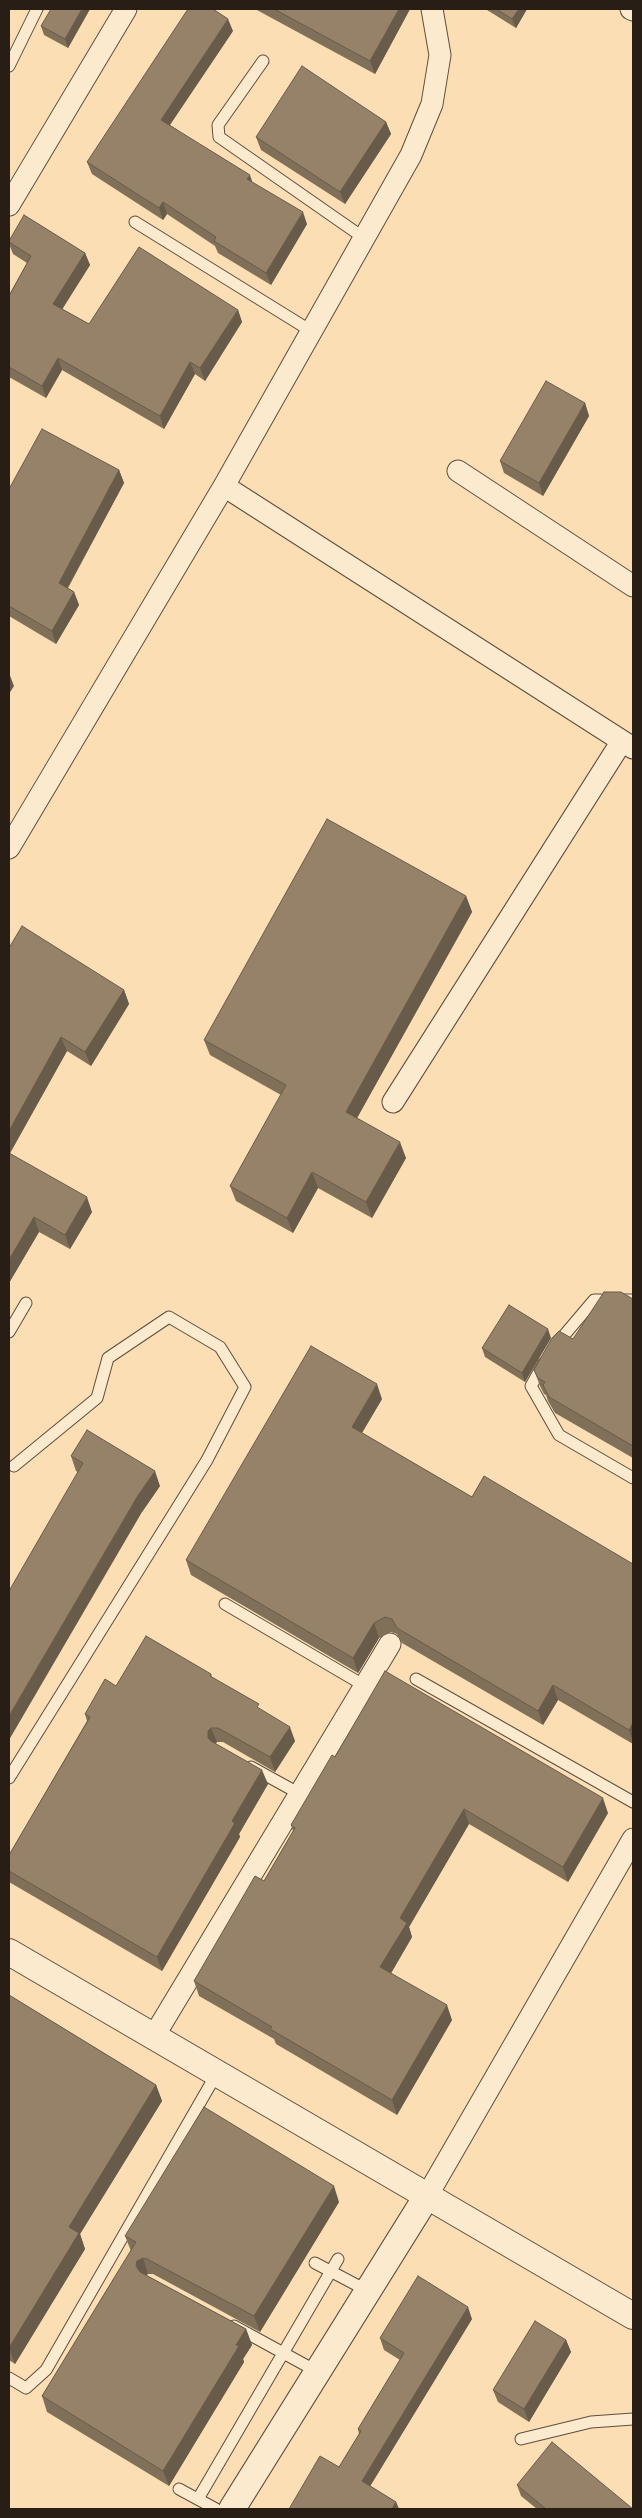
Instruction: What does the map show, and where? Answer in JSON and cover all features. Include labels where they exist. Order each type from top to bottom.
[{"type":"street","points":[[9,205],[126,9]]},
{"type":"street","points":[[9,848],[224,486],[411,155],[432,104],[440,55],[432,9]]},
{"type":"street","points":[[458,471],[633,586]]},
{"type":"street","points":[[224,486],[627,745],[393,1102]]},
{"type":"street","points":[[154,2036],[390,1644]]},
{"type":"street","points":[[232,2509],[427,2196],[633,1839]]},
{"type":"street","points":[[9,1952],[633,2316]]},
{"type":"lane","points":[[9,66],[37,9]]},
{"type":"lane","points":[[263,61],[218,125],[219,137],[364,238]]},
{"type":"lane","points":[[134,222],[311,331]]},
{"type":"lane","points":[[633,1300],[594,1300],[552,1349],[531,1386],[559,1435],[633,1478]]},
{"type":"lane","points":[[9,1332],[26,1303]]},
{"type":"lane","points":[[9,1778],[207,1460],[245,1387],[220,1347],[169,1317],[108,1358],[97,1398],[14,1466]]},
{"type":"lane","points":[[225,1604],[365,1686]]},
{"type":"lane","points":[[416,1679],[633,1802]]},
{"type":"lane","points":[[244,1763],[300,1794]]},
{"type":"lane","points":[[9,2378],[26,2388],[46,2370],[217,2073]]},
{"type":"lane","points":[[198,2499],[338,2259]]},
{"type":"lane","points":[[315,2263],[368,2291]]},
{"type":"lane","points":[[224,2321],[318,2372]]},
{"type":"lane","points":[[521,2439],[591,2422],[633,2419]]},
{"type":"lane","points":[[179,2489],[216,2509]]},
{"type":"building","points":[[51,9],[82,9],[65,39],[41,26]]},
{"type":"building","points":[[188,9],[213,9],[228,19],[161,120],[250,175],[247,179],[303,212],[266,273],[214,241],[216,237],[163,202],[159,208],[87,162]]},
{"type":"building","points":[[274,9],[399,9],[370,61]]},
{"type":"building","points":[[496,9],[519,9],[512,19]]},
{"type":"building","points":[[302,66],[386,122],[340,192],[256,137]]},
{"type":"building","points":[[24,215],[85,253],[53,304],[89,324],[139,247],[238,310],[200,368],[190,362],[160,416],[58,358],[42,386],[9,367],[9,296],[31,256],[9,241]]},
{"type":"building","points":[[546,381],[585,403],[539,483],[500,461]]},
{"type":"building","points":[[42,429],[119,470],[59,583],[74,592],[52,631],[9,606],[9,489]]},
{"type":"building","points":[[327,819],[466,896],[346,1112],[400,1142],[366,1202],[312,1172],[287,1218],[230,1186],[286,1085],[204,1040]]},
{"type":"building","points":[[22,926],[124,990],[85,1052],[61,1037],[9,1131],[9,948]]},
{"type":"building","points":[[9,1153],[87,1197],[65,1235],[34,1217],[9,1260]]},
{"type":"building","points":[[604,1292],[621,1292],[633,1299],[633,1446],[549,1397],[543,1385],[545,1382],[538,1378],[534,1370],[552,1338],[559,1331],[573,1339]]},
{"type":"building","points":[[509,1305],[548,1329],[522,1373],[482,1348]]},
{"type":"building","points":[[311,1346],[377,1384],[352,1427],[472,1497],[484,1476],[633,1564],[633,1723],[629,1730],[553,1685],[538,1711],[397,1628],[392,1619],[385,1617],[374,1623],[353,1658],[186,1560]]},
{"type":"building","points":[[87,1430],[155,1471],[137,1497],[9,1716],[9,1591],[83,1463],[71,1456]]},
{"type":"building","points":[[146,1636],[259,1704],[257,1707],[290,1727],[270,1757],[218,1728],[211,1728],[208,1731],[208,1738],[211,1741],[262,1770],[232,1821],[235,1823],[157,1957],[9,1871],[9,1855],[90,1717],[85,1714],[105,1679],[116,1686]]},
{"type":"building","points":[[385,1671],[603,1798],[563,1867],[464,1809],[400,1918],[407,1923],[380,1967],[447,2005],[392,2100],[270,2029],[272,2027],[194,1981],[255,1876],[264,1881],[295,1828],[291,1825],[332,1755],[335,1757]]},
{"type":"building","points":[[9,1995],[156,2085],[69,2227],[79,2233],[9,2348]]},
{"type":"building","points":[[204,2107],[334,2186],[254,2316],[147,2259],[143,2258],[137,2261],[136,2266],[140,2272],[246,2329],[236,2345],[239,2346],[163,2471],[42,2396],[136,2242],[125,2236]]},
{"type":"building","points":[[418,2276],[468,2307],[362,2481],[396,2502],[392,2509],[289,2509],[320,2456],[339,2467],[361,2431],[358,2429],[404,2353],[380,2338]]},
{"type":"building","points":[[535,2321],[566,2340],[524,2409],[493,2390]]},
{"type":"building","points":[[552,2442],[633,2509],[546,2509],[517,2485]]}]
